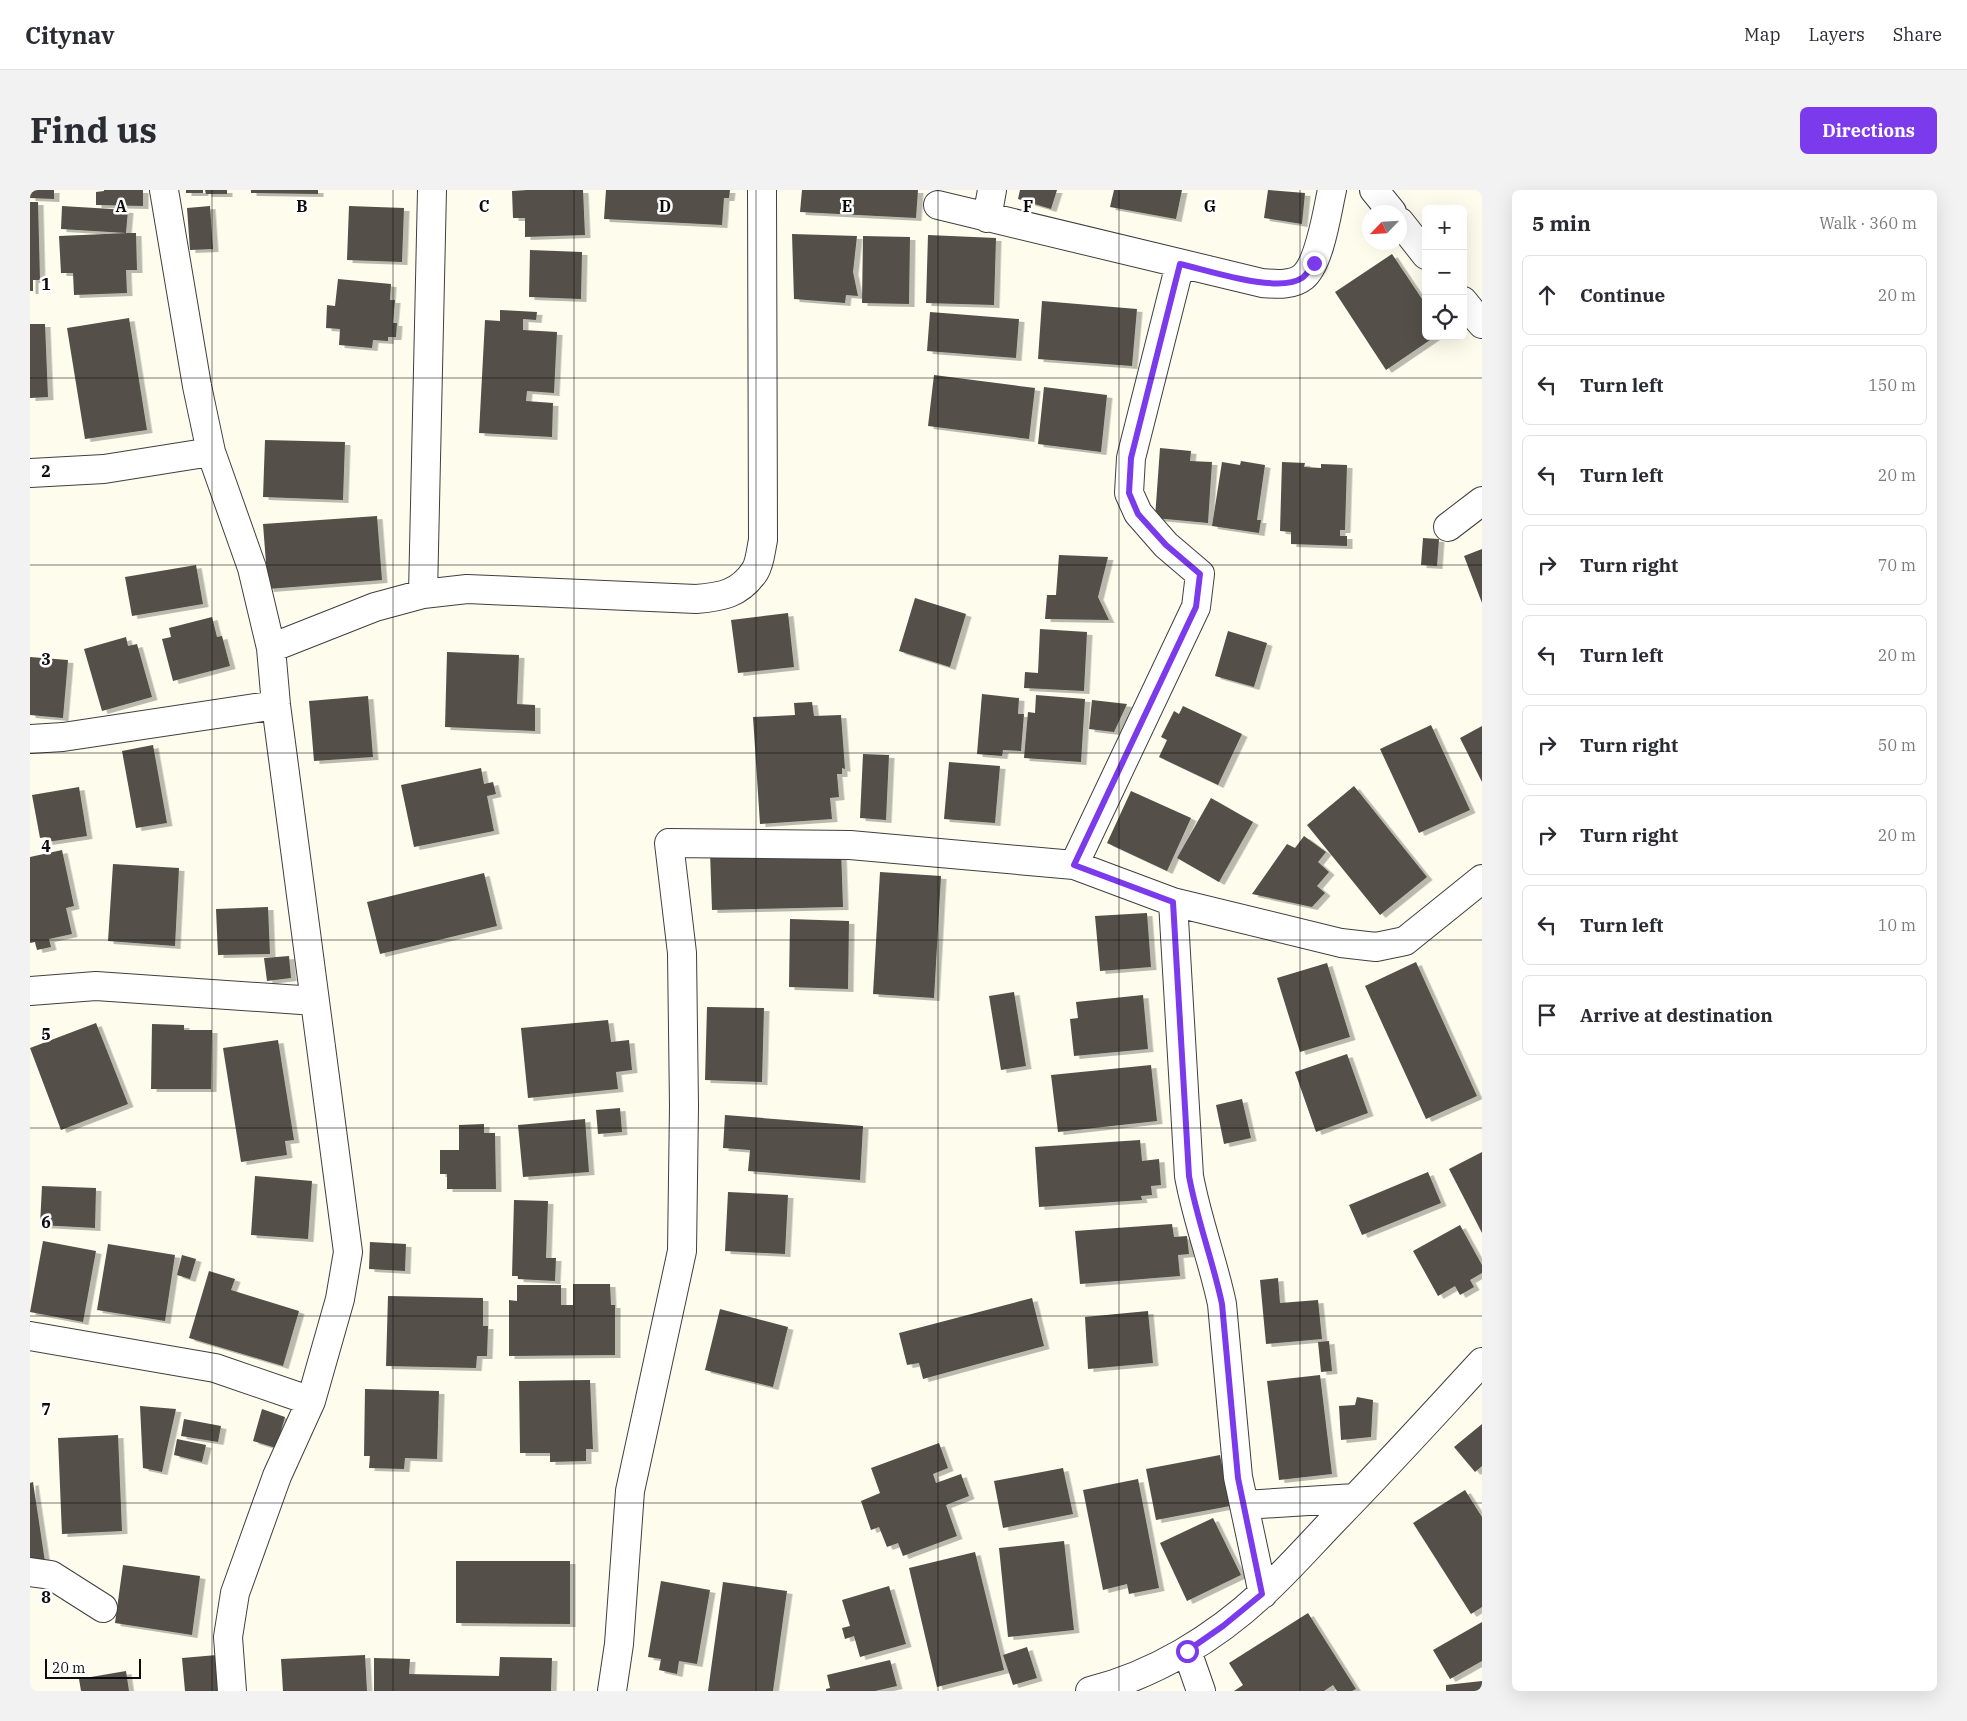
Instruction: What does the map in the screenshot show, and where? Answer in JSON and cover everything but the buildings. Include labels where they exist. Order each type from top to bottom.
[{"type":"street","points":[[164,190],[197,386],[211,452],[252,568],[271,648],[276,705],[348,1252],[340,1299],[311,1402],[277,1476],[235,1593],[228,1637],[232,1691]]},
{"type":"street","points":[[423,594],[432,190]]},
{"type":"street","points":[[271,648],[375,607],[423,594],[467,589],[696,599],[721,597],[738,590],[756,570],[763,540],[762,190]]},
{"type":"street","points":[[987,218],[992,190]]},
{"type":"street","points":[[938,205],[1262,283],[1284,284],[1303,278],[1314,263],[1332,190]]},
{"type":"street","points":[[1374,190],[1386,205]]},
{"type":"street","points":[[1407,231],[1422,250]]},
{"type":"street","points":[[1074,865],[1196,607],[1200,574],[1166,545],[1138,514],[1129,493],[1131,458],[1180,264]]},
{"type":"street","points":[[1467,306],[1482,324]]},
{"type":"street","points":[[30,473],[104,469],[211,452]]},
{"type":"street","points":[[1448,527],[1482,501]]},
{"type":"street","points":[[30,739],[63,736],[276,705]]},
{"type":"street","points":[[612,1691],[619,1644],[630,1491],[682,1251],[684,1106],[682,953],[669,843],[850,845],[1074,865],[1173,902],[1341,943],[1376,947],[1405,940],[1482,879]]},
{"type":"street","points":[[1173,902],[1189,1176],[1194,1208],[1216,1276],[1222,1304],[1238,1478],[1262,1594]]},
{"type":"street","points":[[30,991],[96,986],[315,1001]]},
{"type":"street","points":[[30,1336],[215,1368],[311,1402]]},
{"type":"street","points":[[1090,1691],[1115,1685],[1187,1651],[1223,1626],[1262,1594],[1356,1498],[1482,1362]]},
{"type":"street","points":[[1244,1505],[1356,1498]]},
{"type":"street","points":[[30,1572],[51,1575],[102,1608]]},
{"type":"street","points":[[1187,1651],[1201,1691]]},
{"type":"route","points":[[1187,1651],[1223,1626],[1262,1594],[1238,1478],[1222,1304],[1216,1276],[1194,1208],[1189,1176],[1173,902],[1074,865],[1196,607],[1200,574],[1166,545],[1138,514],[1129,493],[1131,458],[1180,264],[1262,283],[1284,284],[1303,278],[1314,263]]}]
